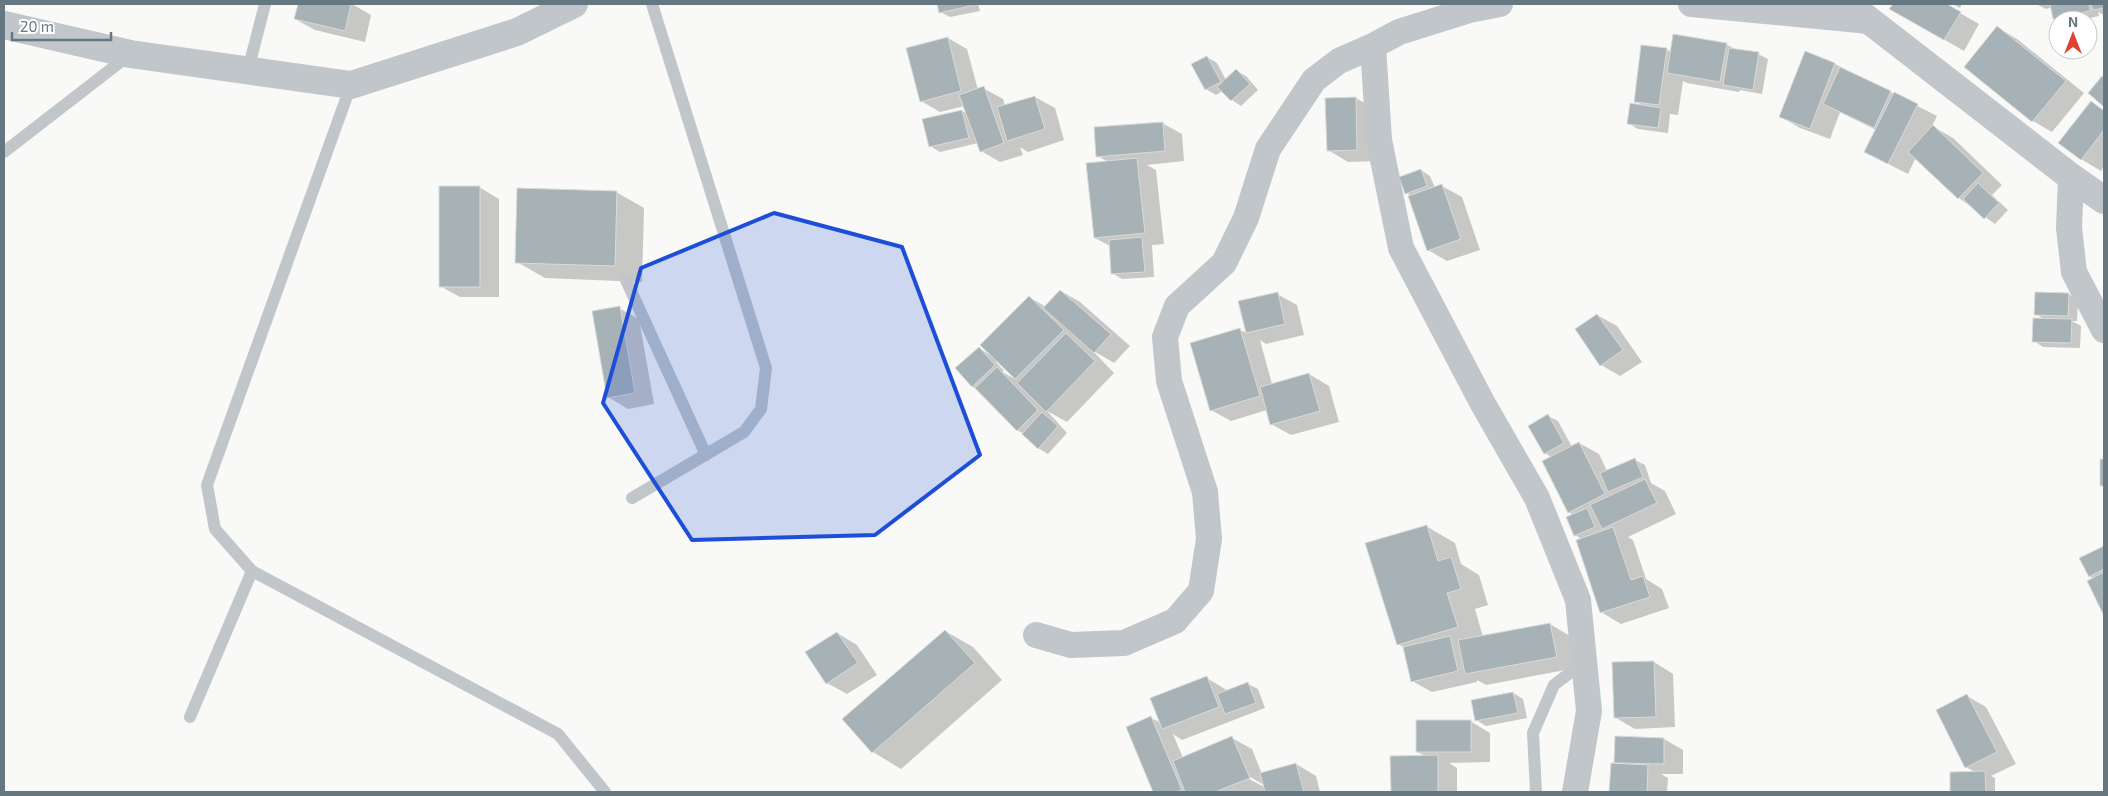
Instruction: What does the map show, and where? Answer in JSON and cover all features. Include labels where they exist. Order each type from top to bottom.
[{"type":"street","points":[[4,25],[130,54],[351,85],[517,32],[574,4]]},
{"type":"street","points":[[1036,635],[1071,645],[1124,643],[1175,621],[1201,591],[1209,539],[1205,492],[1169,381],[1165,337],[1177,306],[1224,263],[1246,218],[1268,150],[1314,80],[1339,61],[1374,46],[1399,32],[1469,10],[1500,4]]},
{"type":"street","points":[[1691,4],[1869,21]]},
{"type":"street","points":[[1848,4],[2070,177],[2104,200]]},
{"type":"street","points":[[1374,46],[1379,140],[1401,248],[1483,404],[1537,498],[1578,600],[1589,711],[1575,792]]},
{"type":"street","points":[[2070,177],[2069,228],[2074,272],[2104,330]]},
{"type":"lane","points":[[248,70],[265,4]]},
{"type":"lane","points":[[632,498],[744,432],[761,409],[766,368],[652,4]]},
{"type":"lane","points":[[4,12],[34,31]]},
{"type":"lane","points":[[4,152],[130,54]]},
{"type":"lane","points":[[351,85],[207,485],[215,529],[252,571],[558,734],[605,792]]},
{"type":"lane","points":[[626,280],[706,455]]},
{"type":"lane","points":[[190,717],[252,571]]},
{"type":"lane","points":[[1536,792],[1533,733],[1554,685],[1584,662]]},
{"type":"highlighted area","points":[[774,213],[902,247],[980,455],[875,535],[692,540],[603,403],[641,268]]},
{"type":"building","points":[[298,4],[351,4],[345,31],[294,19]]},
{"type":"building","points":[[937,4],[970,4],[970,6],[939,13]]},
{"type":"building","points":[[1893,4],[1947,4],[1961,12],[1944,40],[1889,9]]},
{"type":"building","points":[[2050,4],[2089,4],[2090,10],[2051,10]]},
{"type":"building","points":[[2091,4],[2104,4],[2104,8],[2093,10]]},
{"type":"building","points":[[1997,26],[2066,81],[2032,122],[1964,67]]},
{"type":"building","points":[[1673,34],[1727,43],[1720,82],[1667,73]]},
{"type":"building","points":[[948,37],[961,91],[920,102],[906,48]]},
{"type":"building","points":[[1641,45],[1667,48],[1659,105],[1634,102]]},
{"type":"building","points":[[1729,48],[1759,52],[1753,90],[1723,85]]},
{"type":"building","points":[[1805,51],[1835,63],[1810,129],[1779,117]]},
{"type":"building","points":[[1207,56],[1221,82],[1205,90],[1191,64]]},
{"type":"building","points":[[1840,67],[1891,91],[1874,128],[1823,104]]},
{"type":"building","points":[[1236,69],[1250,84],[1231,101],[1217,87]]},
{"type":"building","points":[[2102,76],[2104,78],[2104,107],[2088,93]]},
{"type":"building","points":[[984,86],[1004,143],[980,152],[959,95]]},
{"type":"building","points":[[1894,92],[1918,104],[1888,164],[1864,152]]},
{"type":"building","points":[[1035,96],[1045,129],[1007,141],[997,107]]},
{"type":"building","points":[[1356,97],[1357,150],[1327,151],[1325,98]]},
{"type":"building","points":[[2091,101],[2104,111],[2104,130],[2081,160],[2058,143]]},
{"type":"building","points":[[1630,103],[1661,108],[1658,128],[1627,124]]},
{"type":"building","points":[[962,110],[969,138],[929,147],[922,119]]},
{"type":"building","points":[[1163,122],[1165,151],[1096,157],[1094,127]]},
{"type":"building","points":[[1933,125],[1983,173],[1958,199],[1908,152]]},
{"type":"building","points":[[1137,158],[1145,233],[1094,238],[1086,163]]},
{"type":"building","points":[[1421,169],[1427,186],[1405,194],[1399,177]]},
{"type":"building","points":[[1978,183],[1999,203],[1984,219],[1963,199]]},
{"type":"building","points":[[1442,184],[1461,239],[1427,251],[1408,196]]},
{"type":"building","points":[[439,186],[480,186],[480,287],[439,287]]},
{"type":"building","points":[[517,188],[617,191],[615,266],[515,263]]},
{"type":"building","points":[[1142,237],[1145,272],[1111,274],[1109,240]]},
{"type":"building","points":[[1060,290],[1111,334],[1094,353],[1043,308]]},
{"type":"building","points":[[1278,292],[1285,324],[1246,333],[1238,301]]},
{"type":"building","points":[[2035,292],[2069,293],[2068,316],[2034,315]]},
{"type":"building","points":[[1029,296],[1064,330],[1015,379],[980,345]]},
{"type":"building","points":[[620,306],[635,393],[607,398],[592,311]]},
{"type":"building","points":[[1597,314],[1623,350],[1600,366],[1575,329]]},
{"type":"building","points":[[2033,318],[2072,319],[2071,343],[2032,342]]},
{"type":"building","points":[[1240,328],[1260,396],[1210,411],[1190,343]]},
{"type":"building","points":[[1066,333],[1095,361],[1046,412],[1017,383]]},
{"type":"building","points":[[979,347],[995,365],[972,387],[955,368]]},
{"type":"building","points":[[997,367],[1038,410],[1017,431],[975,388]]},
{"type":"building","points":[[1309,373],[1320,411],[1270,425],[1260,387]]},
{"type":"building","points":[[1042,412],[1058,426],[1038,449],[1022,434]]},
{"type":"building","points":[[1548,414],[1564,443],[1544,454],[1528,426]]},
{"type":"building","points":[[1579,442],[1605,494],[1568,513],[1542,461]]},
{"type":"building","points":[[1635,458],[1643,477],[1608,492],[1600,473]]},
{"type":"building","points":[[2100,459],[2104,459],[2104,486],[2100,486]]},
{"type":"building","points":[[1645,479],[1657,503],[1602,529],[1590,505]]},
{"type":"building","points":[[1587,508],[1595,527],[1574,536],[1566,517]]},
{"type":"building","points":[[1427,525],[1438,561],[1451,557],[1461,589],[1447,593],[1458,627],[1397,645],[1365,543]]},
{"type":"building","points":[[1613,527],[1631,580],[1643,576],[1650,597],[1600,613],[1576,540]]},
{"type":"building","points":[[2104,546],[2104,569],[2089,577],[2079,558]]},
{"type":"building","points":[[2104,572],[2104,616],[2087,581]]},
{"type":"building","points":[[1550,623],[1557,657],[1465,674],[1458,640]]},
{"type":"building","points":[[945,630],[975,663],[872,753],[842,719]]},
{"type":"building","points":[[837,632],[858,663],[826,684],[805,652]]},
{"type":"building","points":[[1450,636],[1458,671],[1411,682],[1403,647]]},
{"type":"building","points":[[1654,661],[1656,717],[1614,718],[1612,662]]},
{"type":"building","points":[[1207,676],[1219,707],[1162,729],[1150,698]]},
{"type":"building","points":[[1248,682],[1256,703],[1225,714],[1217,694]]},
{"type":"building","points":[[1513,692],[1518,713],[1475,721],[1471,700]]},
{"type":"building","points":[[1967,694],[1997,752],[1965,768],[1936,710]]},
{"type":"building","points":[[1151,716],[1182,790],[1176,792],[1153,792],[1126,727]]},
{"type":"building","points":[[1416,720],[1471,720],[1471,752],[1416,752]]},
{"type":"building","points":[[1232,736],[1250,778],[1215,792],[1185,792],[1173,761]]},
{"type":"building","points":[[1615,736],[1664,738],[1664,764],[1614,763]]},
{"type":"building","points":[[1438,755],[1438,792],[1391,792],[1390,756]]},
{"type":"building","points":[[1296,763],[1304,792],[1265,792],[1260,773]]},
{"type":"building","points":[[1611,763],[1648,765],[1647,792],[1609,792]]},
{"type":"building","points":[[1985,771],[1986,792],[1950,792],[1950,772]]}]
